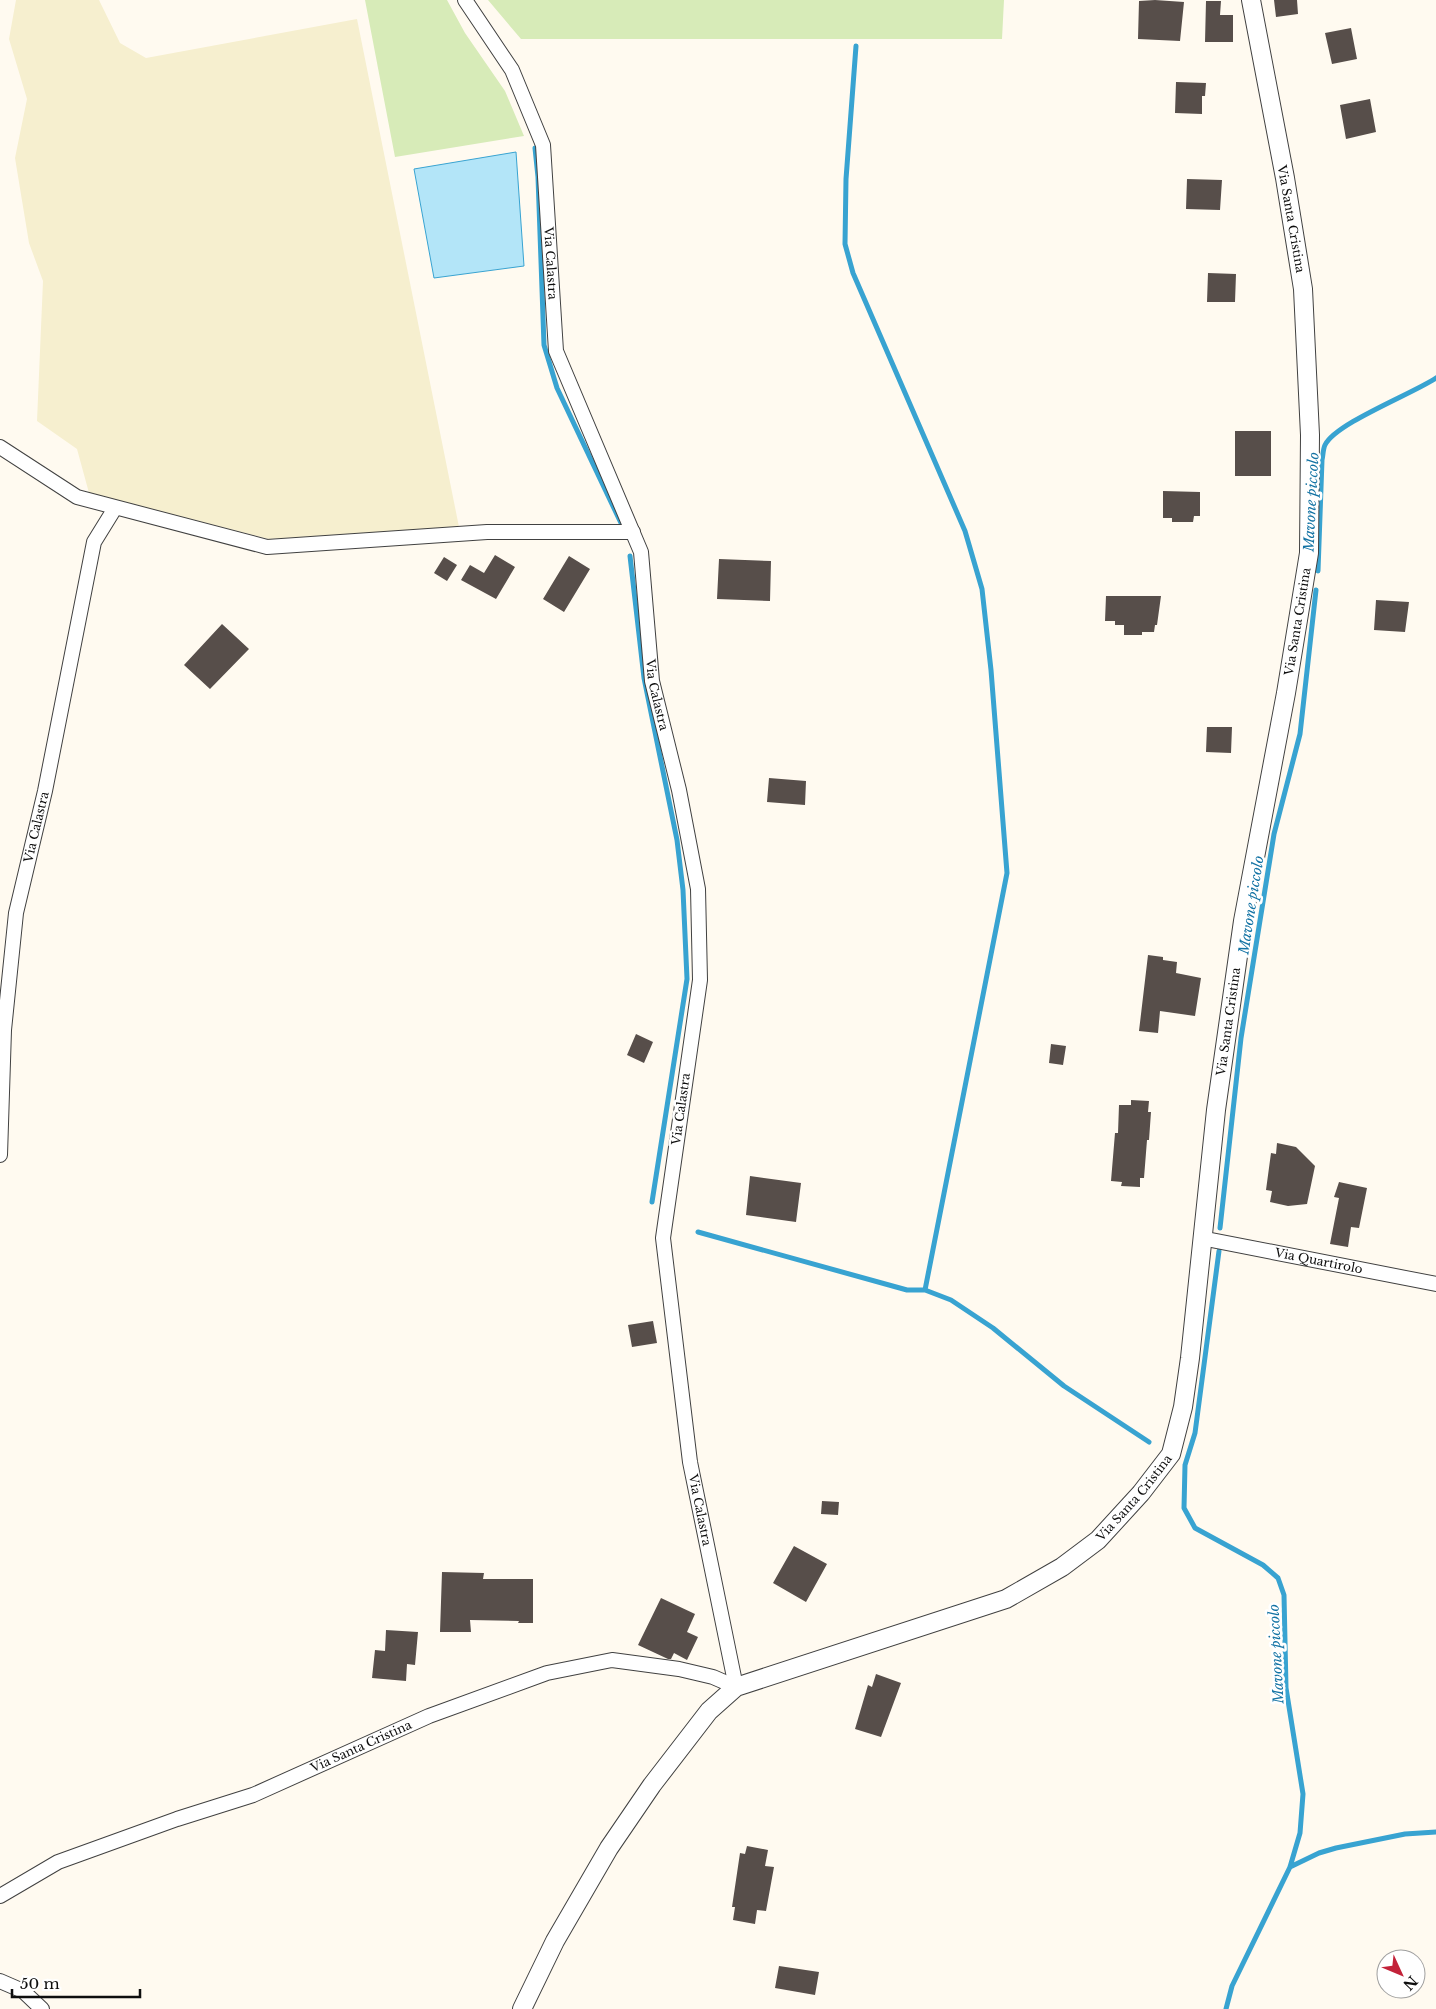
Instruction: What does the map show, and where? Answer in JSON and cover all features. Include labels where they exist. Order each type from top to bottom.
[{"type":"street","name":"Via Calastra","points":[[466,0],[512,70],[543,145],[556,351],[641,552],[652,681],[679,790],[698,889],[700,980],[663,1238],[690,1462],[736,1687]]},
{"type":"street","name":"Via Santa Cristina","points":[[522,2009],[555,1941],[609,1848],[652,1785],[709,1711],[736,1687],[1006,1599],[1062,1567],[1098,1540],[1141,1493],[1171,1454],[1183,1407],[1190,1358],[1201,1238],[1216,1110],[1243,921],[1286,693],[1309,553],[1310,436],[1303,289],[1285,178],[1251,0]]},
{"type":"street","points":[[0,447],[77,497],[267,547],[487,532],[634,532]]},
{"type":"street","name":"Via Calastra","points":[[0,1155],[4,1030],[16,913],[46,791],[94,542],[115,508]]},
{"type":"street","name":"Via Quartirolo","points":[[1201,1238],[1436,1284]]},
{"type":"street","name":"Via Santa Cristina","points":[[0,1896],[58,1862],[177,1819],[253,1796],[429,1716],[547,1673],[612,1660],[679,1669],[713,1677],[736,1687]]},
{"type":"street","points":[[0,1981],[23,1991],[42,2009]]},
{"type":"shaded area","points":[[16,0],[99,0],[120,43],[146,58],[357,19],[459,527],[269,539],[89,493],[77,449],[37,421],[43,281],[29,243],[15,158],[27,99],[9,39]]},
{"type":"green space","points":[[365,0],[447,0],[465,33],[505,91],[524,136],[395,157]]},
{"type":"green space","points":[[488,0],[1004,0],[1002,39],[521,39]]},
{"type":"water","points":[[516,152],[524,266],[434,278],[414,169]]},
{"type":"building","points":[[1274,0],[1297,0],[1298,14],[1276,17]]},
{"type":"building","points":[[1139,1],[1184,2],[1180,41],[1138,39]]},
{"type":"building","points":[[1206,1],[1221,1],[1220,15],[1233,15],[1233,42],[1205,42]]},
{"type":"building","points":[[1351,28],[1357,59],[1332,64],[1325,33]]},
{"type":"building","points":[[1176,82],[1206,83],[1205,96],[1202,96],[1202,114],[1175,113]]},
{"type":"building","points":[[1370,99],[1376,132],[1346,139],[1340,105]]},
{"type":"building","points":[[1187,179],[1222,180],[1220,210],[1186,209]]},
{"type":"building","points":[[1208,273],[1236,274],[1235,302],[1207,302]]},
{"type":"building","points":[[1235,431],[1271,431],[1271,476],[1235,476]]},
{"type":"building","points":[[1163,491],[1200,492],[1200,516],[1194,516],[1193,522],[1172,522],[1172,518],[1163,518]]},
{"type":"building","points":[[495,555],[515,567],[496,599],[461,580],[470,565],[484,573]]},
{"type":"building","points":[[569,556],[590,569],[564,612],[543,599]]},
{"type":"building","points":[[444,557],[457,565],[447,581],[434,573]]},
{"type":"building","points":[[719,559],[771,561],[770,601],[717,599]]},
{"type":"building","points":[[1106,596],[1161,596],[1157,625],[1155,625],[1154,632],[1142,632],[1142,635],[1124,635],[1124,625],[1115,625],[1115,621],[1105,621]]},
{"type":"building","points":[[1376,600],[1409,602],[1405,632],[1374,630]]},
{"type":"building","points":[[222,624],[249,649],[210,689],[184,665]]},
{"type":"building","points":[[1207,727],[1232,727],[1231,753],[1206,752]]},
{"type":"building","points":[[769,778],[806,781],[805,805],[767,802]]},
{"type":"building","points":[[1148,955],[1163,957],[1163,960],[1177,962],[1176,973],[1201,978],[1195,1016],[1160,1011],[1158,1033],[1139,1031]]},
{"type":"building","points":[[636,1034],[653,1042],[644,1063],[627,1055]]},
{"type":"building","points":[[1051,1044],[1066,1046],[1063,1065],[1049,1063]]},
{"type":"building","points":[[1131,1100],[1149,1101],[1148,1112],[1151,1112],[1144,1178],[1140,1178],[1140,1187],[1121,1186],[1122,1182],[1111,1181],[1115,1133],[1118,1133],[1119,1105],[1131,1105]]},
{"type":"building","points":[[1277,1143],[1296,1147],[1315,1166],[1307,1204],[1288,1206],[1270,1202],[1272,1191],[1266,1190],[1271,1153],[1276,1154]]},
{"type":"building","points":[[750,1176],[801,1183],[796,1222],[746,1215]]},
{"type":"building","points":[[1339,1182],[1367,1188],[1359,1228],[1351,1227],[1348,1247],[1330,1244],[1339,1198],[1334,1197]]},
{"type":"building","points":[[653,1321],[657,1343],[632,1347],[628,1325]]},
{"type":"building","points":[[822,1501],[839,1502],[838,1515],[821,1514]]},
{"type":"building","points":[[794,1546],[827,1564],[806,1602],[773,1583]]},
{"type":"building","points":[[442,1572],[484,1573],[483,1579],[533,1579],[533,1623],[470,1620],[471,1632],[440,1632]]},
{"type":"building","points":[[661,1598],[695,1614],[687,1632],[698,1637],[687,1660],[674,1653],[671,1659],[668,1659],[638,1645]]},
{"type":"building","points":[[386,1630],[418,1632],[415,1665],[407,1664],[406,1681],[372,1678],[375,1650],[385,1651]]},
{"type":"building","points":[[876,1674],[901,1683],[881,1737],[855,1729],[868,1685],[872,1687]]},
{"type":"building","points":[[747,1846],[768,1850],[765,1866],[774,1867],[766,1911],[757,1910],[755,1924],[733,1920],[735,1907],[732,1907],[740,1853],[745,1854]]},
{"type":"building","points":[[779,1966],[819,1972],[815,1995],[775,1988]]},
{"type":"waterway","points":[[856,46],[846,179],[845,244],[853,273],[965,531],[982,589],[991,670],[1007,873],[925,1290]]},
{"type":"waterway","points":[[535,148],[538,177],[544,345],[557,388],[621,523]]},
{"type":"waterway","name":"Mavone piccolo","points":[[1318,571],[1322,460],[1325,445],[1332,436],[1359,418],[1436,378]]},
{"type":"waterway","points":[[630,556],[644,678],[677,840],[683,890],[687,979],[652,1202]]},
{"type":"waterway","name":"Mavone piccolo","points":[[1220,1228],[1241,1038],[1274,834],[1300,734],[1316,590]]},
{"type":"waterway","points":[[698,1232],[907,1290],[925,1290],[951,1300],[993,1328],[1064,1386],[1149,1442]]},
{"type":"waterway","name":"Mavone piccolo","points":[[1219,1251],[1195,1433],[1185,1465],[1184,1508],[1195,1528],[1263,1565],[1278,1578],[1284,1595],[1286,1688],[1303,1794],[1300,1833],[1290,1867],[1232,1986],[1226,2009]]},
{"type":"waterway","name":"Mavone piccolo","points":[[1290,1867],[1319,1853],[1336,1848],[1405,1834],[1436,1832]]}]
